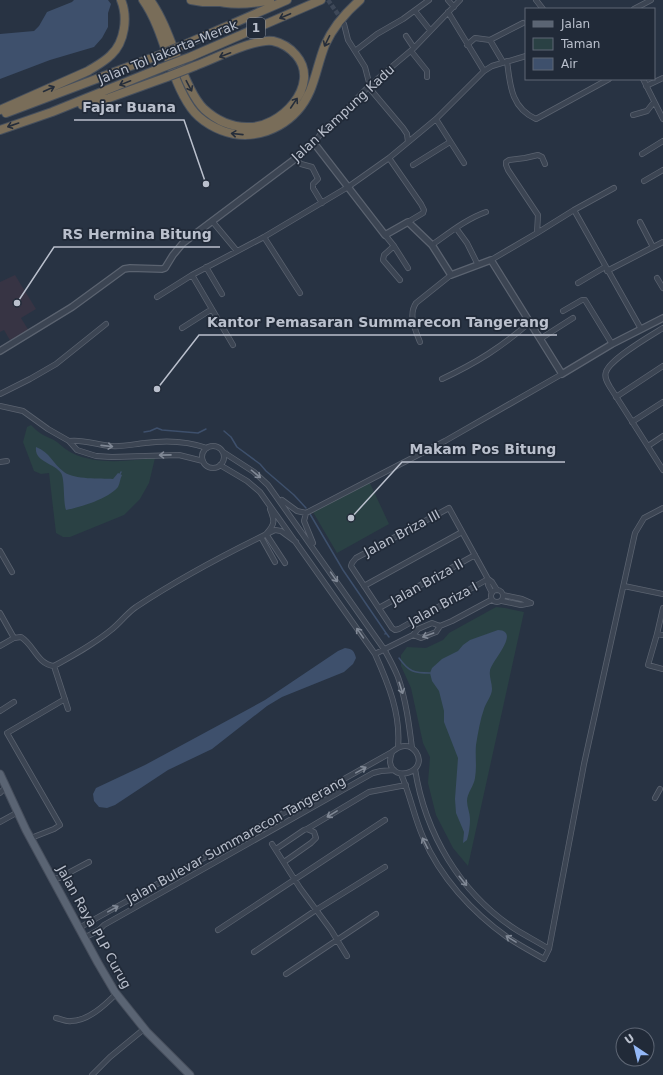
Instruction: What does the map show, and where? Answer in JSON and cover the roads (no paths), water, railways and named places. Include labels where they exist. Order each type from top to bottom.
[{"type":"highway","points":[[0,110],[88,71],[112,55],[118,45],[124,26],[124,9],[121,0]]},
{"type":"highway","points":[[144,0],[159,30],[180,88],[192,109],[207,123],[226,132],[239,134],[264,133],[272,130],[282,125],[302,106],[310,91],[325,46],[334,28],[345,13],[360,0]]},
{"type":"highway","points":[[52,112],[109,98],[167,77],[195,66],[251,45],[273,41],[285,45],[292,51],[298,58],[303,68],[304,76],[302,87],[289,110],[261,126],[248,128],[231,125],[216,118],[202,107],[186,80],[163,23],[150,0]]},
{"type":"highway","points":[[191,0],[249,4],[270,0]]},
{"type":"highway","name":"Jalan Tol Jakarta–Merak","points":[[0,115],[157,56],[287,0]]},
{"type":"highway","name":"Jalan Tol Jakarta–Merak","points":[[0,130],[52,112],[190,57],[321,0]]},
{"type":"main road","name":"Jalan Raya PLP Curug","points":[[0,774],[52,878],[116,994],[144,1029],[190,1075]]},
{"type":"street","points":[[355,51],[380,31],[415,12],[429,0]]},
{"type":"street","points":[[448,0],[454,7]]},
{"type":"street","name":"Jalan Kampung Kadu","points":[[0,351],[72,306],[124,269],[165,268],[183,243],[314,144],[322,132],[369,86],[413,49],[460,0]]},
{"type":"street","points":[[536,0],[543,8]]},
{"type":"street","points":[[636,8],[651,0]]},
{"type":"street","points":[[415,12],[430,30]]},
{"type":"street","points":[[448,12],[484,71]]},
{"type":"street","points":[[467,45],[478,37],[490,40],[523,23]]},
{"type":"street","points":[[344,24],[348,40],[363,64],[371,90],[405,131],[408,142]]},
{"type":"street","points":[[406,36],[426,71],[427,77]]},
{"type":"street","points":[[490,40],[505,62],[514,97],[525,112],[536,119],[607,80]]},
{"type":"street","points":[[157,297],[206,267],[264,237],[348,188],[389,158],[436,119],[484,71],[492,66],[525,56]]},
{"type":"street","points":[[646,86],[663,78]]},
{"type":"street","points":[[643,80],[663,119]]},
{"type":"street","points":[[633,115],[647,111],[654,102]]},
{"type":"street","points":[[436,119],[464,163]]},
{"type":"street","points":[[642,154],[663,141]]},
{"type":"street","points":[[413,165],[450,142]]},
{"type":"street","points":[[314,144],[394,246],[408,268]]},
{"type":"street","points":[[538,233],[538,215],[508,170],[506,163],[509,160],[538,155],[542,157],[545,164]]},
{"type":"street","points":[[385,235],[423,213],[424,210],[389,158]]},
{"type":"street","points":[[295,159],[301,164],[312,167],[318,179],[313,184],[313,188],[322,203]]},
{"type":"street","points":[[644,181],[663,170]]},
{"type":"street","points":[[420,342],[413,322],[413,308],[416,303],[451,275],[491,260],[574,210],[614,188]]},
{"type":"street","points":[[574,210],[641,329]]},
{"type":"street","points":[[432,245],[456,228],[486,212]]},
{"type":"street","points":[[212,221],[237,251]]},
{"type":"street","points":[[408,222],[432,245],[451,275]]},
{"type":"street","points":[[640,222],[653,247]]},
{"type":"street","points":[[456,228],[467,243],[478,265]]},
{"type":"street","points":[[264,237],[300,293]]},
{"type":"street","points":[[578,283],[663,242]]},
{"type":"street","points":[[394,246],[384,255],[383,260],[400,280]]},
{"type":"street","points":[[491,260],[562,374]]},
{"type":"street","points":[[206,267],[222,294]]},
{"type":"street","points":[[192,275],[233,345]]},
{"type":"street","points":[[657,278],[663,288]]},
{"type":"street","points":[[563,312],[582,300],[585,300],[612,344]]},
{"type":"street","points":[[182,328],[212,309]]},
{"type":"street","points":[[540,339],[573,318]]},
{"type":"street","points":[[278,497],[297,512],[306,512],[445,440],[612,344],[663,318]]},
{"type":"street","points":[[442,379],[497,349],[530,322]]},
{"type":"street","points":[[0,394],[56,364],[106,324]]},
{"type":"street","points":[[663,328],[621,356],[608,368],[605,376],[616,397],[663,470]]},
{"type":"street","points":[[616,397],[663,366]]},
{"type":"street","points":[[632,422],[663,402]]},
{"type":"street","points":[[0,406],[23,411],[48,429],[69,441],[78,450],[96,456],[179,455],[203,461],[209,467],[215,467],[224,461],[223,452]]},
{"type":"street","points":[[648,446],[663,436]]},
{"type":"street","points":[[69,441],[79,439],[98,445],[113,446],[162,441],[180,442],[207,448],[215,446],[254,472],[268,484],[384,649],[404,695],[409,720],[412,748]]},
{"type":"street","points":[[203,461],[202,455],[207,448]]},
{"type":"street","points":[[0,462],[7,461]]},
{"type":"street","points":[[220,465],[247,481],[260,492],[375,654],[393,699],[399,735],[398,747],[406,746],[412,748],[417,753],[419,760],[415,769],[408,773],[401,774]]},
{"type":"street","points":[[266,534],[273,526],[274,519],[268,502]]},
{"type":"street","name":"Jalan Briza III","points":[[364,586],[351,566],[356,558],[449,508],[462,532]]},
{"type":"street","points":[[392,752],[390,762],[394,770],[401,774],[406,785],[413,812],[423,838],[437,864],[452,885],[469,905],[489,924],[508,938],[544,959],[550,949],[584,764],[635,533],[644,518],[663,508]]},
{"type":"street","points":[[306,512],[304,521],[316,551]]},
{"type":"street","points":[[0,646],[14,638],[23,637],[40,660],[54,666],[88,647],[113,629],[121,619],[137,606],[205,565],[275,530],[281,530],[296,542]]},
{"type":"street","points":[[379,608],[364,586],[462,532],[488,579],[497,590],[503,595],[522,599],[531,603],[521,605],[502,601],[496,603],[491,600]]},
{"type":"street","points":[[266,534],[285,563]]},
{"type":"street","points":[[261,537],[275,562]]},
{"type":"street","points":[[0,551],[12,572]]},
{"type":"street","name":"Jalan Briza II","points":[[379,608],[474,555]]},
{"type":"street","points":[[488,579],[488,585],[492,592],[491,600]]},
{"type":"street","name":"Jalan Briza I","points":[[379,608],[392,628],[395,630],[399,629],[488,579]]},
{"type":"street","points":[[624,586],[663,594]]},
{"type":"street","points":[[492,592],[497,590]]},
{"type":"street","points":[[502,601],[503,595]]},
{"type":"street","points":[[413,635],[421,638],[436,632],[440,626],[491,600]]},
{"type":"street","points":[[663,608],[648,665],[663,669]]},
{"type":"street","points":[[0,613],[14,638]]},
{"type":"street","points":[[375,654],[413,635],[418,629],[432,623],[440,626]]},
{"type":"street","points":[[657,634],[663,635]]},
{"type":"street","points":[[54,666],[68,709]]},
{"type":"street","points":[[31,838],[60,825],[44,795],[7,734],[65,699]]},
{"type":"street","points":[[0,711],[14,702]]},
{"type":"street","name":"Jalan Bulevar Summarecon Tangerang","points":[[79,928],[392,752],[398,747]]},
{"type":"street","points":[[415,769],[424,809],[433,834],[461,878],[477,897],[497,915],[514,928],[550,949]]},
{"type":"street","name":"Jalan Bulevar Summarecon Tangerang","points":[[84,938],[99,930],[104,925],[373,773],[394,770]]},
{"type":"street","points":[[276,849],[369,792],[406,785]]},
{"type":"street","points":[[0,793],[6,787]]},
{"type":"street","points":[[655,798],[660,789]]},
{"type":"street","points":[[319,793],[324,801]]},
{"type":"street","points":[[0,822],[18,812]]},
{"type":"street","points":[[218,930],[385,820]]},
{"type":"street","points":[[284,862],[316,838],[314,832],[307,829]]},
{"type":"street","points":[[272,844],[347,956]]},
{"type":"street","points":[[209,855],[213,863]]},
{"type":"street","points":[[52,878],[59,878],[89,862]]},
{"type":"street","points":[[254,952],[316,910],[385,867]]},
{"type":"street","points":[[286,974],[376,914]]},
{"type":"street","points":[[99,917],[104,925]]},
{"type":"street","points":[[56,1018],[69,1022],[78,1020],[89,1015],[108,1002],[116,994]]},
{"type":"street","points":[[92,1075],[110,1057],[144,1029]]},
{"type":"water","points":[[74,0],[108,0],[111,4],[108,13],[108,27],[102,38],[94,47],[50,60],[0,79],[0,34],[34,31],[39,26],[47,12]]},
{"type":"water","points":[[36,447],[45,452],[60,469],[69,475],[88,478],[113,479],[118,473],[122,475],[118,487],[101,499],[86,505],[66,510],[61,473],[38,456]]},
{"type":"water","points":[[498,630],[505,632],[507,636],[503,648],[490,671],[492,692],[484,709],[478,731],[475,778],[467,801],[470,817],[469,830],[467,840],[463,843],[464,832],[456,813],[455,799],[458,758],[444,722],[444,711],[439,691],[432,681],[430,673],[432,668],[442,659],[458,651],[470,640]]},
{"type":"water","points":[[345,648],[353,651],[356,658],[353,664],[344,672],[282,697],[267,706],[212,749],[168,770],[115,805],[107,808],[99,807],[94,801],[93,794],[96,788],[145,765],[265,700],[338,651]]},
{"type":"waterway","points":[[144,432],[157,428],[162,430],[198,433],[206,429]]},
{"type":"waterway","points":[[224,431],[231,437],[237,447],[260,464],[306,508]]},
{"type":"waterway","points":[[310,514],[343,570],[386,633]]},
{"type":"waterway","points":[[385,634],[386,633],[389,637]]},
{"type":"waterway","points":[[399,658],[412,671],[430,673]]},
{"type":"tunnel","points":[[328,0],[342,20]]},
{"type":"place","name":"Fajar Buana","points":[[206,184]]},
{"type":"place","name":"RS Hermina Bitung","points":[[17,303]]},
{"type":"place","name":"Kantor Pemasaran Summarecon Tangerang","points":[[157,389]]},
{"type":"place","name":"Makam Pos Bitung","points":[[351,518]]}]
